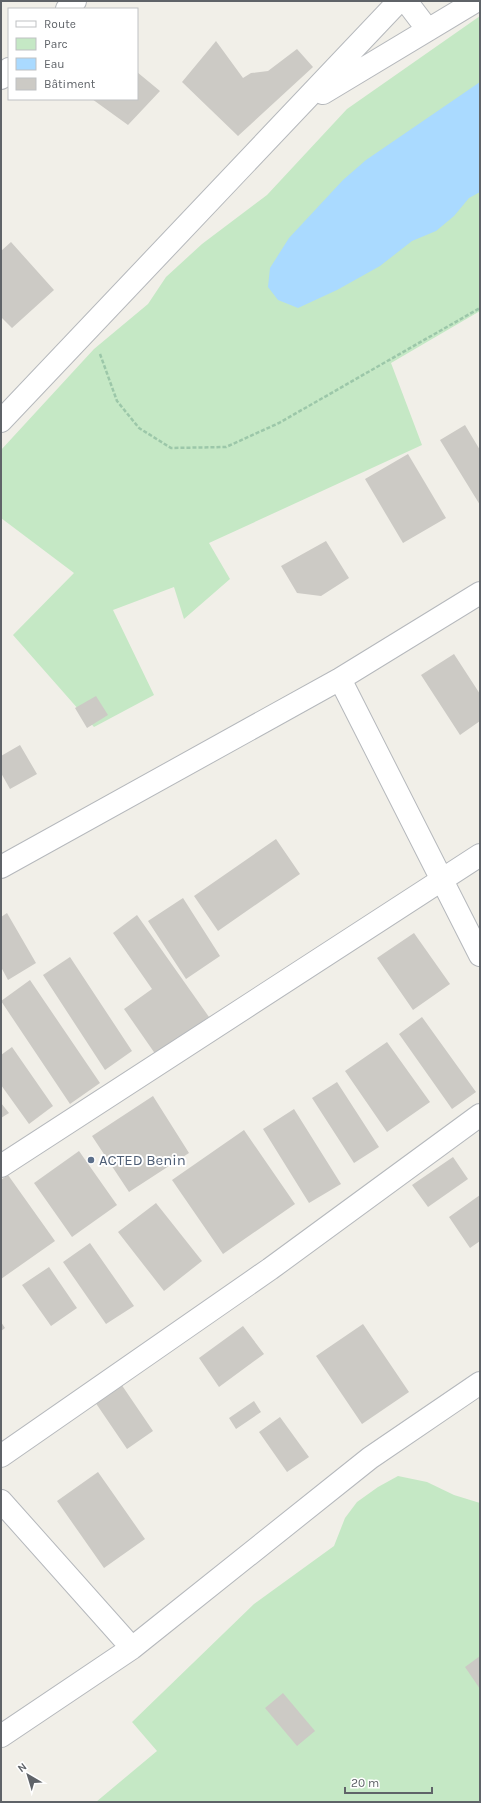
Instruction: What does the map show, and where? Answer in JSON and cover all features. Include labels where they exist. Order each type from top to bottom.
[{"type":"street","points":[[1,421],[399,1]]},
{"type":"street","points":[[406,1],[428,30]]},
{"type":"street","points":[[300,106],[476,1]]},
{"type":"street","points":[[1,78],[8,70]]},
{"type":"street","points":[[1,868],[340,679],[480,593]]},
{"type":"street","points":[[340,679],[480,955]]},
{"type":"street","points":[[1,1166],[480,855]]},
{"type":"street","points":[[1,1456],[270,1269],[480,1115]]},
{"type":"street","points":[[1,1736],[132,1648],[370,1458],[480,1383]]},
{"type":"street","points":[[1,1501],[132,1648]]},
{"type":"path","points":[[99,353],[117,401],[139,428],[171,448],[226,447],[279,423],[480,308]]},
{"type":"green space","points":[[480,16],[480,311],[391,363],[422,445],[209,543],[230,579],[184,619],[174,587],[113,610],[154,695],[94,727],[13,635],[74,573],[1,518],[1,450],[94,349],[148,304],[166,277],[202,244],[267,195],[347,109]]},
{"type":"green space","points":[[398,1476],[427,1482],[454,1495],[480,1503],[480,1802],[96,1802],[157,1751],[132,1722],[254,1604],[334,1546],[345,1518],[357,1502],[378,1487]]},
{"type":"water","points":[[480,82],[480,192],[469,198],[454,216],[436,231],[412,241],[380,266],[337,290],[298,308],[278,300],[268,287],[270,268],[289,238],[343,180],[366,160]]},
{"type":"building","points":[[216,41],[243,78],[251,73],[268,71],[297,49],[313,67],[238,136],[182,82]]},
{"type":"building","points":[[138,73],[160,91],[128,125],[93,100],[138,100]]},
{"type":"building","points":[[11,242],[54,290],[12,328],[1,317],[1,251]]},
{"type":"building","points":[[465,425],[480,450],[480,505],[440,440]]},
{"type":"building","points":[[408,454],[446,518],[403,543],[365,479]]},
{"type":"building","points":[[326,541],[349,578],[321,596],[297,593],[281,566]]},
{"type":"building","points":[[454,654],[480,694],[480,721],[460,735],[421,675]]},
{"type":"building","points":[[96,696],[108,715],[87,728],[75,708]]},
{"type":"building","points":[[20,745],[37,774],[10,789],[1,773],[1,756]]},
{"type":"building","points":[[276,839],[300,874],[218,931],[194,896]]},
{"type":"building","points":[[183,898],[220,956],[186,979],[148,921]]},
{"type":"building","points":[[7,913],[36,963],[8,980],[1,967],[1,917]]},
{"type":"building","points":[[137,915],[209,1017],[156,1055],[124,1009],[152,989],[113,933]]},
{"type":"building","points":[[414,933],[450,984],[413,1010],[377,958]]},
{"type":"building","points":[[70,957],[132,1051],[105,1070],[43,975]]},
{"type":"building","points":[[30,980],[100,1083],[70,1104],[1,1001]]},
{"type":"building","points":[[422,1017],[476,1092],[452,1109],[399,1034]]},
{"type":"building","points":[[387,1042],[430,1102],[387,1132],[345,1071]]},
{"type":"building","points":[[12,1047],[53,1106],[29,1124],[1,1085],[1,1055]]},
{"type":"building","points":[[337,1082],[379,1147],[354,1163],[312,1098]]},
{"type":"building","points":[[153,1096],[189,1153],[129,1192],[92,1136]]},
{"type":"building","points":[[1,1103],[9,1113],[1,1118]]},
{"type":"building","points":[[294,1109],[341,1184],[309,1203],[263,1129]]},
{"type":"building","points":[[244,1130],[295,1204],[223,1254],[172,1180]]},
{"type":"building","points":[[79,1151],[117,1205],[72,1237],[34,1183]]},
{"type":"building","points":[[453,1157],[468,1179],[428,1207],[412,1185]]},
{"type":"building","points":[[8,1175],[55,1241],[1,1279],[1,1180]]},
{"type":"building","points":[[480,1195],[480,1241],[470,1248],[449,1217]]},
{"type":"building","points":[[156,1203],[202,1261],[164,1291],[118,1232]]},
{"type":"building","points":[[90,1243],[134,1306],[106,1324],[63,1262]]},
{"type":"building","points":[[49,1267],[77,1308],[51,1326],[22,1285]]},
{"type":"building","points":[[1,1322],[5,1328],[1,1331]]},
{"type":"building","points":[[363,1324],[409,1392],[362,1424],[316,1356]]},
{"type":"building","points":[[243,1326],[264,1354],[219,1387],[199,1358]]},
{"type":"building","points":[[119,1381],[153,1431],[127,1449],[93,1399]]},
{"type":"building","points":[[254,1401],[261,1412],[236,1429],[229,1418]]},
{"type":"building","points":[[280,1417],[309,1457],[287,1472],[259,1432]]},
{"type":"building","points":[[98,1472],[145,1539],[104,1568],[57,1501]]},
{"type":"building","points":[[480,1656],[480,1689],[465,1667]]},
{"type":"building","points":[[283,1693],[315,1731],[297,1746],[265,1708]]},
{"type":"place","name":"ACTED Benin","points":[[91,1160]]}]
